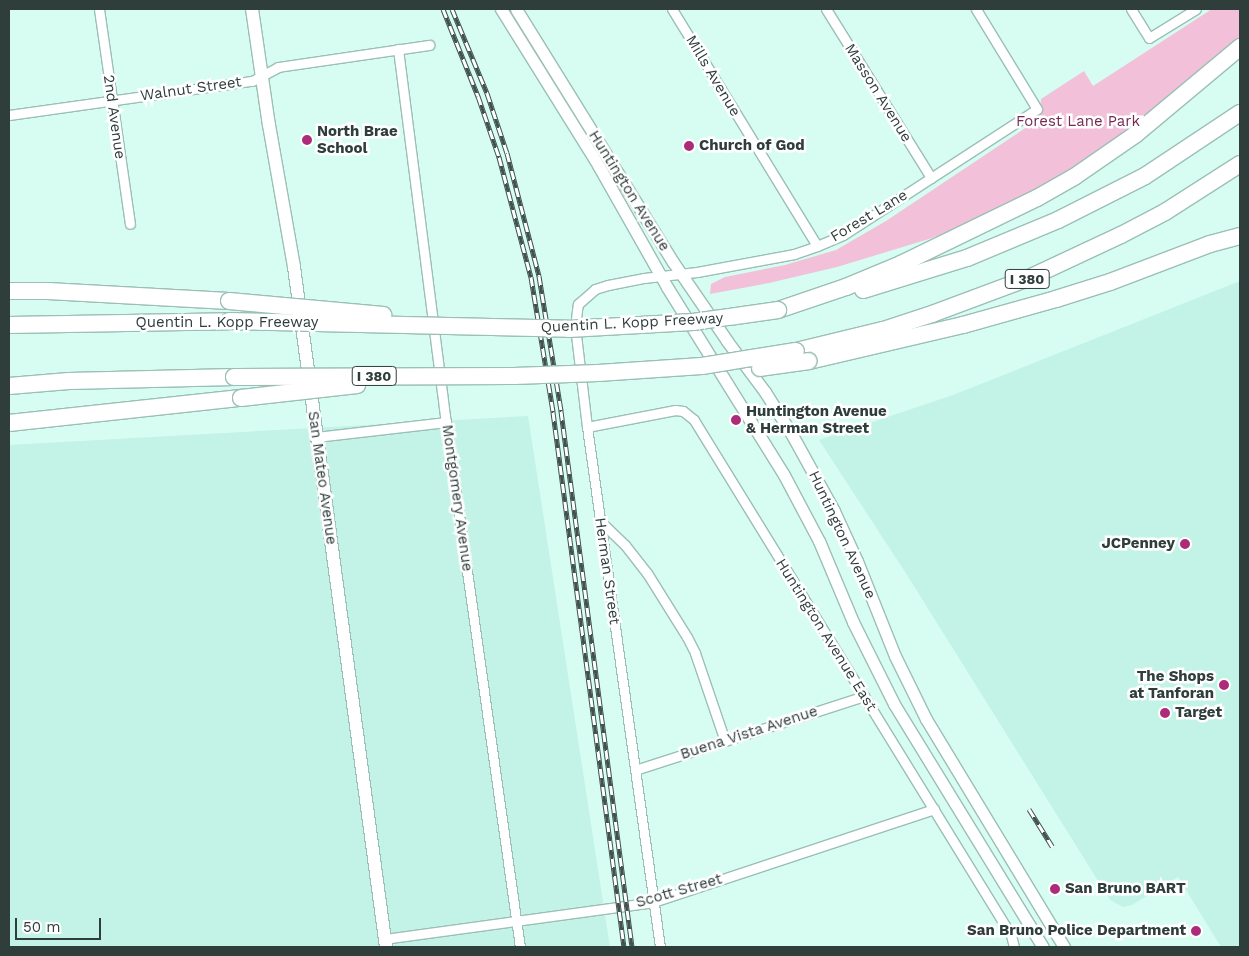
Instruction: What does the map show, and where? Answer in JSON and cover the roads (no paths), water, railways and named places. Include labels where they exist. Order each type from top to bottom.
[{"type":"highway","points":[[778,310],[846,287],[901,264],[1037,198],[1074,177],[1136,134],[1240,47]]},
{"type":"highway","name":"Quentin L. Kopp Freeway","points":[[9,325],[229,322],[574,329],[693,322],[778,310],[920,274],[1012,240],[1103,199],[1145,176],[1240,113]]},
{"type":"highway","name":"I 380","points":[[9,386],[69,381],[234,377],[514,376],[727,371],[802,356],[932,314],[1029,278],[1076,258],[1156,216],[1240,164]]},
{"type":"highway","points":[[802,356],[954,327],[1110,282],[1210,244],[1240,236]]},
{"type":"highway","points":[[9,292],[48,291],[229,301],[517,328]]},
{"type":"highway","points":[[9,423],[373,383],[514,376]]},
{"type":"main road","name":"San Mateo Avenue","points":[[252,9],[261,76],[294,267],[385,943]]},
{"type":"street","name":"2nd Avenue","points":[[99,9],[130,224]]},
{"type":"street","points":[[503,12],[515,9]]},
{"type":"street","name":"Huntington Avenue","points":[[515,9],[681,274],[727,342],[765,392],[814,472],[857,561],[895,656],[926,719],[1064,947]]},
{"type":"street","name":"Mills Avenue","points":[[672,9],[817,246]]},
{"type":"street","name":"Masson Avenue","points":[[826,9],[931,178]]},
{"type":"street","name":"Forest Lane","points":[[681,274],[794,254],[843,234],[1037,109],[976,9]]},
{"type":"street","points":[[1131,9],[1149,38],[1196,9]]},
{"type":"street","name":"Huntington Avenue","points":[[503,12],[598,164],[661,276],[784,475],[819,541],[853,622],[896,709],[1042,947]]},
{"type":"street","name":"Walnut Street","points":[[9,115],[252,81],[278,67],[428,44]]},
{"type":"street","name":"Montgomery Avenue","points":[[398,49],[446,422],[520,947]]},
{"type":"street","name":"Herman Street","points":[[660,947],[634,770],[575,327],[578,304],[595,289],[681,274]]},
{"type":"street","name":"Huntington Avenue East","points":[[587,427],[675,410],[683,411],[694,420],[1011,935],[1014,947]]},
{"type":"street","points":[[316,437],[446,422]]},
{"type":"street","points":[[600,521],[625,545],[648,573],[687,637],[695,653],[725,741]]},
{"type":"street","name":"Buena Vista Avenue","points":[[634,770],[864,696]]},
{"type":"street","name":"Scott Street","points":[[385,943],[516,921],[653,902],[934,809]]},
{"type":"railway","points":[[443,9],[478,96],[499,157],[531,277],[553,412],[624,947]]},
{"type":"railway","points":[[452,9],[487,93],[507,153],[539,276],[561,411],[632,947]]},
{"type":"railway","points":[[1029,809],[1052,846]]},
{"type":"place","name":"North Brae School","points":[[307,140]]},
{"type":"place","name":"Church of God","points":[[689,146]]},
{"type":"place","name":"Huntington Avenue & Herman Street","points":[[736,420]]},
{"type":"place","name":"JCPenney","points":[[1185,544]]},
{"type":"place","name":"The Shops at Tanforan","points":[[1224,685]]},
{"type":"place","name":"Target","points":[[1165,713]]},
{"type":"place","name":"San Bruno BART","points":[[1055,889]]},
{"type":"place","name":"San Bruno Police Department","points":[[1196,931]]},
{"type":"park label","name":"Forest Lane Park","points":[[1078,122]]}]
